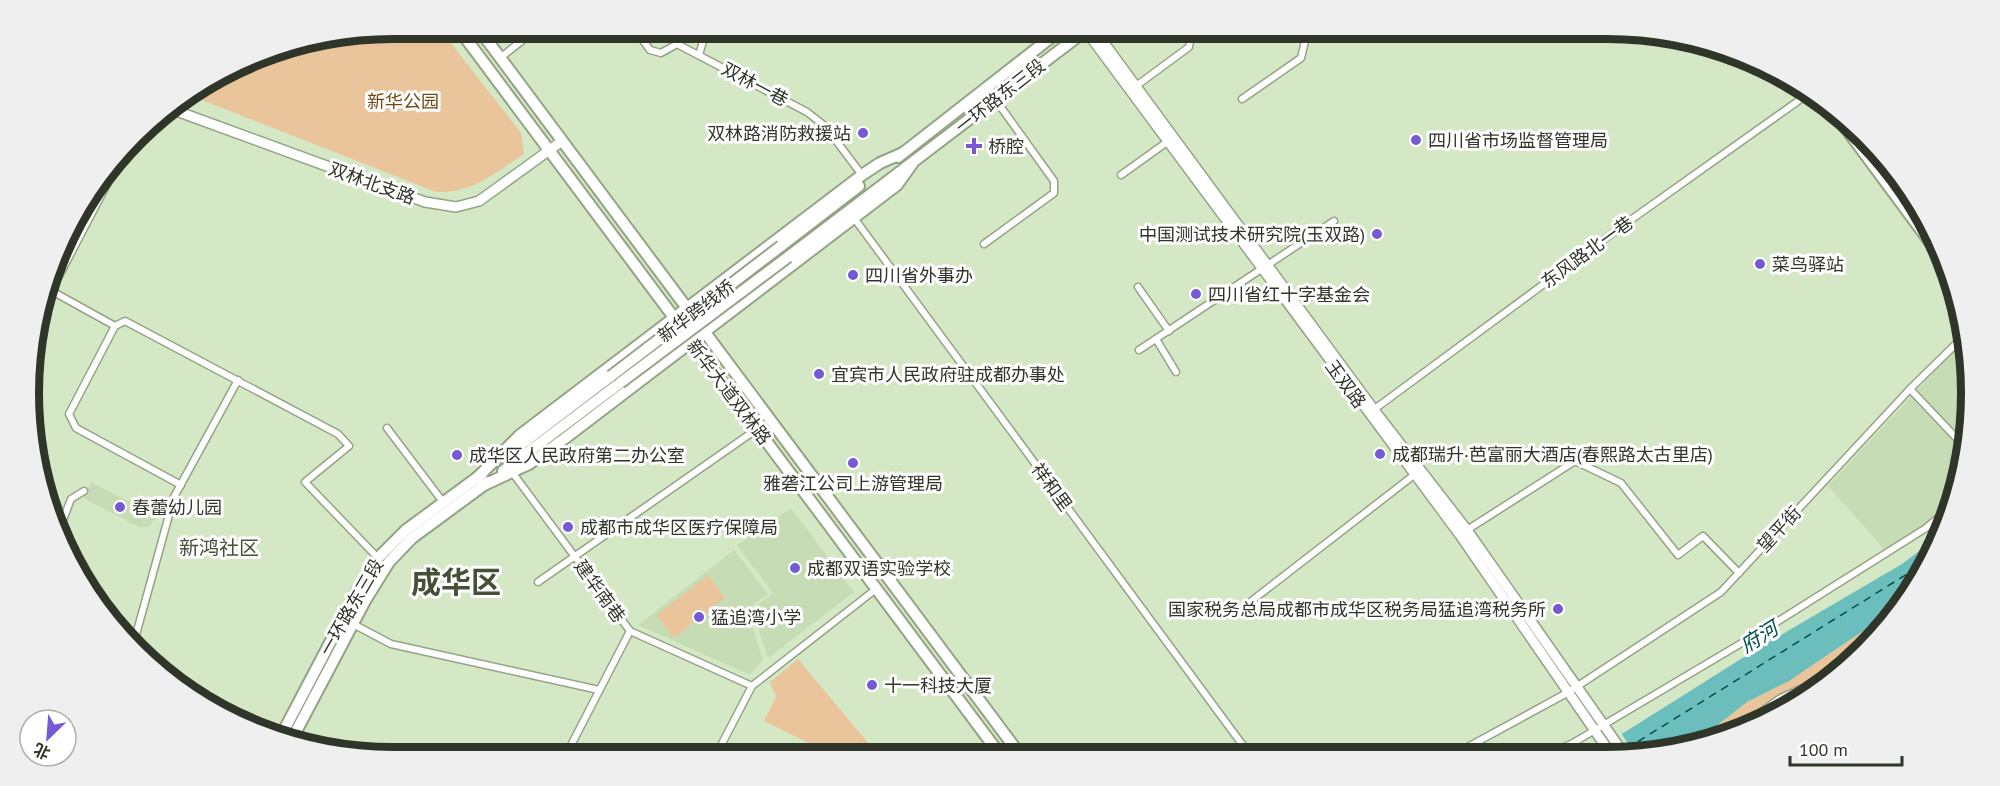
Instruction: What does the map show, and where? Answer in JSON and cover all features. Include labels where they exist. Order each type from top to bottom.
[{"type":"main road","name":"新华大道双林路","points":[[466,39],[994,747]]},
{"type":"main road","name":"新华大道双林路","points":[[486,39],[1014,747]]},
{"type":"main road","name":"一环路东三段","points":[[903,153],[1049,39]]},
{"type":"main road","name":"一环路东三段","points":[[912,164],[1075,39]]},
{"type":"main road","name":"玉双路","points":[[1095,39],[1167,142],[1265,268]]},
{"type":"main road","name":"玉双路","points":[[1096,39],[1136,86],[1571,690],[1619,746]]},
{"type":"main road","name":"双林北支路","points":[[178,111],[425,202],[456,207],[479,201],[562,141]]},
{"type":"main road","points":[[1857,143],[1921,229]]},
{"type":"main road","points":[[479,482],[520,435],[862,176],[880,163],[903,153]]},
{"type":"main road","name":"新华跨线桥","points":[[616,379],[781,246],[903,153]]},
{"type":"main road","points":[[479,482],[529,464],[706,333],[897,186],[912,164]]},
{"type":"main road","name":"新华跨线桥","points":[[616,379],[788,257],[912,164]]},
{"type":"main road","points":[[73,242],[96,201]]},
{"type":"main road","points":[[479,482],[616,379]]},
{"type":"main road","name":"玉双路","points":[[1371,412],[1467,530],[1605,747]]},
{"type":"main road","name":"一环路东三段","points":[[284,730],[356,593],[378,558],[406,530],[443,502],[479,482]]},
{"type":"main road","name":"一环路东三段","points":[[295,733],[379,577],[402,547],[479,482]]},
{"type":"main road","points":[[1772,706],[1794,694]]},
{"type":"street","points":[[500,58],[524,39]]},
{"type":"street","name":"双林一巷","points":[[642,39],[650,50],[661,53],[677,44],[807,112],[825,126],[862,176]]},
{"type":"street","points":[[699,55],[704,39]]},
{"type":"street","points":[[1136,86],[1189,47],[1190,39]]},
{"type":"street","points":[[1242,99],[1301,58],[1306,39]]},
{"type":"street","name":"东风路北一巷","points":[[1371,412],[1625,224],[1802,98]]},
{"type":"street","points":[[984,244],[1054,193],[1054,181],[995,99]]},
{"type":"street","points":[[1121,175],[1167,142]]},
{"type":"street","name":"祥和里","points":[[854,218],[1244,747]]},
{"type":"street","points":[[1139,350],[1334,221]]},
{"type":"street","points":[[1138,287],[1169,330]]},
{"type":"street","points":[[54,291],[116,326]]},
{"type":"street","points":[[181,485],[75,428],[69,414],[116,326],[125,321],[338,434],[348,446],[305,482],[378,558]]},
{"type":"street","points":[[1156,339],[1176,372]]},
{"type":"street","name":"望平街","points":[[1468,747],[1571,690],[1721,592],[1910,389],[1957,343]]},
{"type":"street","points":[[136,635],[174,497],[238,380]]},
{"type":"street","points":[[1910,389],[1958,440]]},
{"type":"street","points":[[387,428],[443,502]]},
{"type":"street","points":[[537,582],[757,429]]},
{"type":"street","points":[[1467,530],[1575,461],[1621,483],[1678,555],[1703,536],[1738,573]]},
{"type":"street","name":"建华南巷","points":[[512,472],[630,631],[752,686]]},
{"type":"street","points":[[1245,606],[1414,475]]},
{"type":"street","points":[[63,520],[70,499],[84,491]]},
{"type":"street","points":[[1563,747],[1594,731],[1782,618],[1926,528],[1938,518]]},
{"type":"street","points":[[720,747],[752,686],[876,589]]},
{"type":"street","points":[[352,624],[391,644],[599,690]]},
{"type":"street","points":[[569,747],[630,631]]},
{"type":"shaded area","points":[[1958,347],[1961,393],[1958,439],[1949,485],[1941,510],[1923,526],[1885,550],[1828,486]]},
{"type":"shaded area","name":"春蕾幼儿园","points":[[91,482],[157,516],[149,527],[139,527],[83,498]]},
{"type":"shaded area","name":"成都双语实验学校","points":[[791,508],[854,592],[768,658],[752,609],[773,593],[737,545]]},
{"type":"shaded area","name":"猛追湾小学","points":[[734,550],[768,594],[747,610],[763,660],[750,675],[638,625]]},
{"type":"green space","name":"新华公园","points":[[448,39],[521,133],[524,154],[493,175],[472,185],[461,189],[436,192],[197,98],[236,76],[301,51],[370,40]]},
{"type":"green space","points":[[708,575],[725,598],[674,638],[657,615]]},
{"type":"green space","points":[[1877,622],[1840,659],[1814,680],[1776,697],[1748,717],[1706,733],[1747,702],[1789,681]]},
{"type":"green space","points":[[798,659],[871,747],[817,747],[764,721],[776,697],[770,682]]},
{"type":"water","points":[[1926,546],[1914,570],[1877,622],[1789,681],[1747,702],[1711,730],[1699,735],[1653,744],[1601,747],[1752,652],[1902,564]]},
{"type":"pier","points":[[1621,733],[1630,746],[1607,747],[1601,747]]},
{"type":"ferry route","points":[[1631,746],[1914,570]]},
{"type":"place","name":"双林路消防救援站","points":[[863,133]]},
{"type":"place","name":"四川省市场监督管理局","points":[[1416,140]]},
{"type":"place","name":"桥腔","points":[[974,146]]},
{"type":"place","name":"中国测试技术研究院(玉双路)","points":[[1377,234]]},
{"type":"place","name":"菜鸟驿站","points":[[1760,264]]},
{"type":"place","name":"四川省外事办","points":[[853,275]]},
{"type":"place","name":"四川省红十字基金会","points":[[1196,294]]},
{"type":"place","name":"宜宾市人民政府驻成都办事处","points":[[819,374]]},
{"type":"place","name":"成都瑞升·芭富丽大酒店(春熙路太古里店)","points":[[1380,454]]},
{"type":"place","name":"成华区人民政府第二办公室","points":[[457,455]]},
{"type":"place","name":"雅砻江公司上游管理局","points":[[853,463]]},
{"type":"place","name":"春蕾幼儿园","points":[[120,507]]},
{"type":"place","name":"成都市成华区医疗保障局","points":[[568,527]]},
{"type":"place","name":"成都双语实验学校","points":[[795,568]]},
{"type":"place","name":"国家税务总局成都市成华区税务局猛追湾税务所","points":[[1558,609]]},
{"type":"place","name":"猛追湾小学","points":[[699,617]]},
{"type":"place","name":"十一科技大厦","points":[[872,685]]},
{"type":"district","name":"新鸿社区","points":[[219,548]]},
{"type":"district","name":"成华区","points":[[456,581]]},
{"type":"water label","name":"府河","points":[[1759,637]]}]
